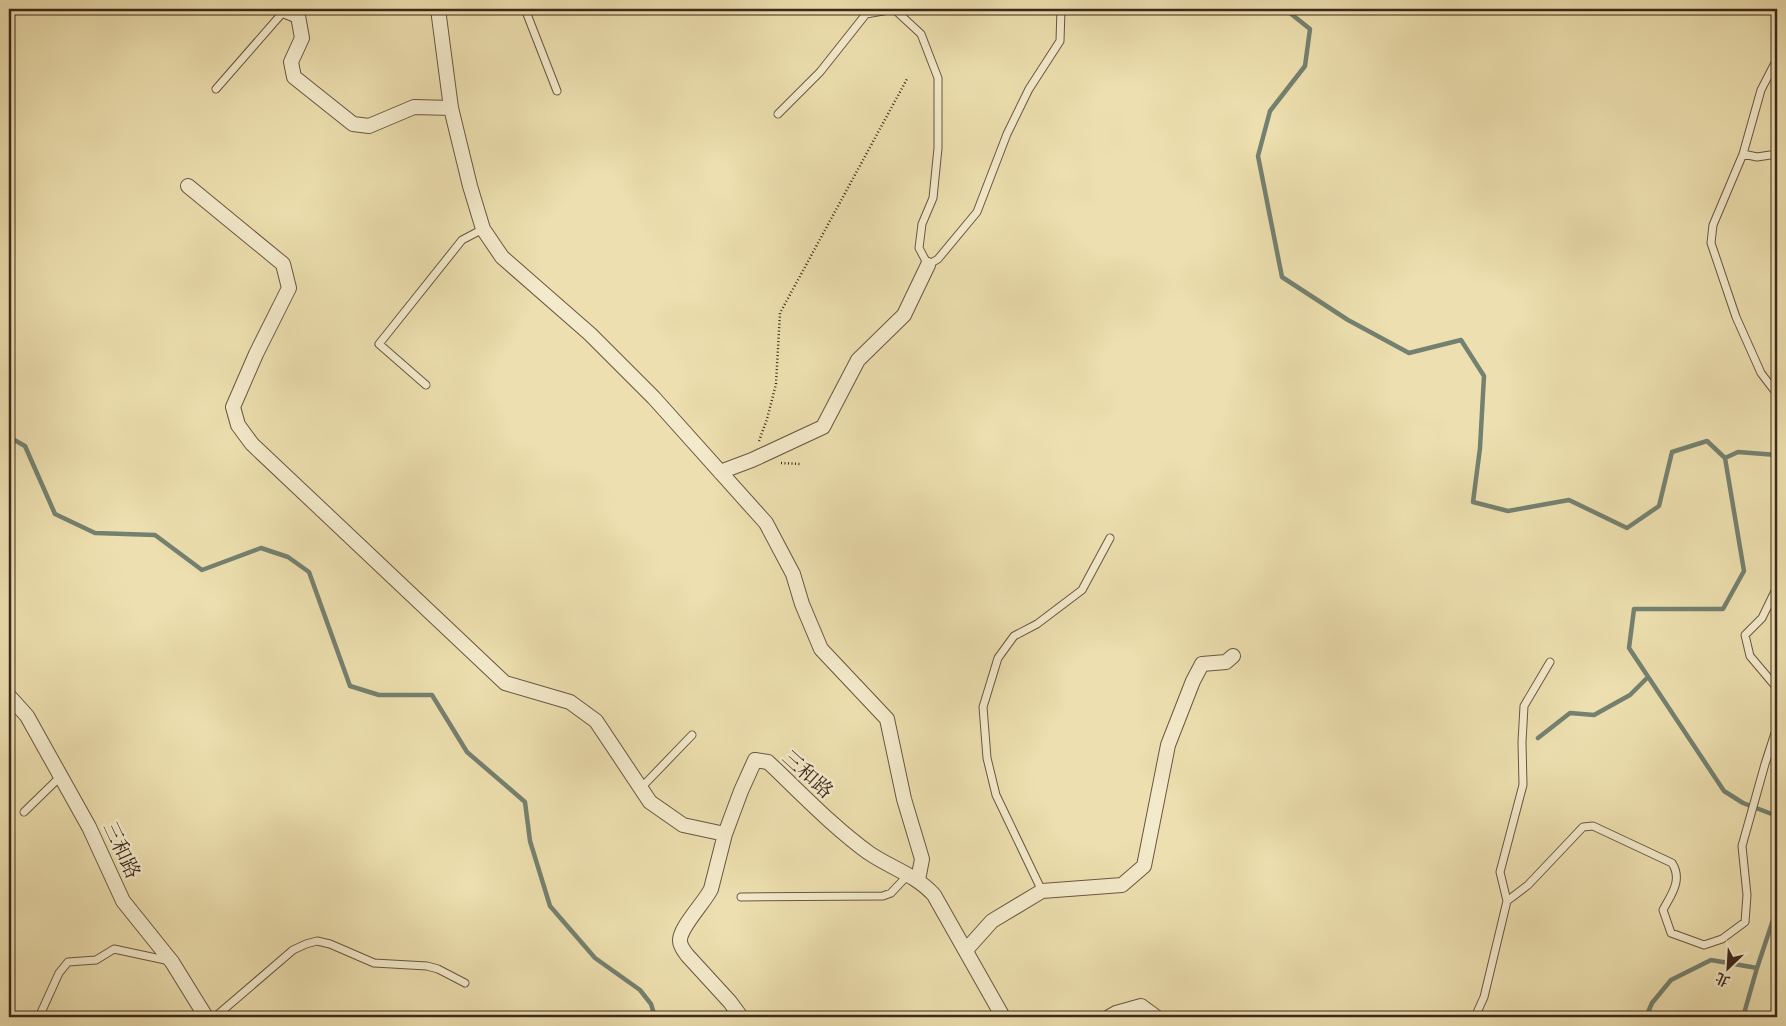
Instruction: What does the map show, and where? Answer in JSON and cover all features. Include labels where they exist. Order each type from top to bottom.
[{"type":"street","points":[[283,9],[298,16],[301,28],[302,38],[291,62],[294,77],[353,124],[369,126],[414,107],[451,108]]},
{"type":"street","points":[[438,9],[451,108],[470,186],[483,229],[502,257],[597,341],[654,398],[766,523],[793,574],[802,604],[821,649],[887,719],[904,799],[922,859],[913,877]]},
{"type":"street","points":[[188,186],[283,264],[289,288],[256,354],[233,407],[238,425],[252,444],[504,683],[570,702],[596,721],[650,802],[683,825],[725,834]]},
{"type":"street","points":[[720,472],[752,460],[823,427],[858,360],[904,315],[928,265]]},
{"type":"street","points":[[966,950],[992,921],[1042,891],[1122,885],[1144,866],[1168,745],[1193,681],[1202,664],[1226,662],[1234,656]]},
{"type":"street","name":"三和路","points":[[9,696],[27,716],[89,827],[124,901],[172,962],[206,1017]]},
{"type":"street","name":"三和路","points":[[741,1017],[730,1002],[687,955],[682,948],[680,939],[682,931],[711,889],[725,834],[755,760],[768,762],[828,819],[863,848],[913,877],[934,894],[1003,1017]]},
{"type":"street","points":[[1109,1017],[1141,1006],[1156,1017]]},
{"type":"lane","points":[[216,88],[283,9]]},
{"type":"lane","points":[[525,9],[557,91]]},
{"type":"lane","points":[[778,114],[820,72],[866,14],[894,9],[921,34],[938,78],[938,148],[933,198],[922,224],[920,248],[928,265],[938,260],[977,212],[1007,134],[1029,89],[1060,40],[1061,9]]},
{"type":"lane","points":[[1777,60],[1761,90],[1743,154],[1712,225],[1711,242],[1736,317],[1761,373],[1777,394]]},
{"type":"lane","points":[[1743,154],[1757,157],[1777,154]]},
{"type":"lane","points":[[426,384],[379,344],[462,240],[483,229]]},
{"type":"lane","points":[[1042,891],[996,795],[987,758],[983,707],[998,658],[1014,636],[1037,624],[1082,590],[1110,538]]},
{"type":"lane","points":[[1777,587],[1762,618],[1745,635],[1750,656],[1777,688]]},
{"type":"lane","points":[[1474,1017],[1484,997],[1507,902],[1500,872],[1523,784],[1522,742],[1524,706],[1550,662]]},
{"type":"lane","points":[[1507,902],[1528,885],[1582,826],[1593,826],[1672,863],[1677,870],[1676,888],[1663,910],[1671,933],[1704,945],[1722,939],[1745,922],[1747,895],[1742,846],[1777,727]]},
{"type":"lane","points":[[640,789],[692,734]]},
{"type":"lane","points":[[24,812],[60,777]]},
{"type":"lane","points":[[741,897],[883,896],[891,893],[913,877]]},
{"type":"lane","points":[[215,1017],[293,950],[317,941],[330,944],[374,962],[427,966],[438,969],[465,983]]},
{"type":"lane","points":[[39,1017],[59,973],[68,962],[96,960],[114,950],[172,962]]},
{"type":"path","points":[[752,460],[767,419],[776,384],[780,313],[908,80]]},
{"type":"path","points":[[780,463],[800,464]]},
{"type":"waterway","points":[[1285,9],[1310,29],[1305,66],[1270,111],[1258,156],[1282,277],[1348,320],[1409,353],[1461,340],[1484,376],[1480,448],[1473,502],[1508,511],[1569,500],[1627,528],[1659,506],[1672,452],[1707,441],[1725,458],[1744,571],[1723,609],[1634,609],[1629,648],[1724,791],[1743,803],[1777,816]]},
{"type":"waterway","points":[[9,437],[25,446],[55,514],[95,533],[155,535],[202,570],[261,548],[288,557],[309,572],[350,686],[379,695],[432,695],[467,752],[525,802],[530,841],[550,906],[595,958],[640,990],[651,1004],[655,1017]]},
{"type":"waterway","points":[[1725,458],[1738,452],[1777,455]]},
{"type":"waterway","points":[[1538,738],[1570,713],[1594,715],[1630,695],[1648,677]]},
{"type":"waterway","points":[[1743,1017],[1777,908]]},
{"type":"waterway","points":[[1646,1017],[1652,1003],[1671,980],[1711,960],[1757,968]]}]
